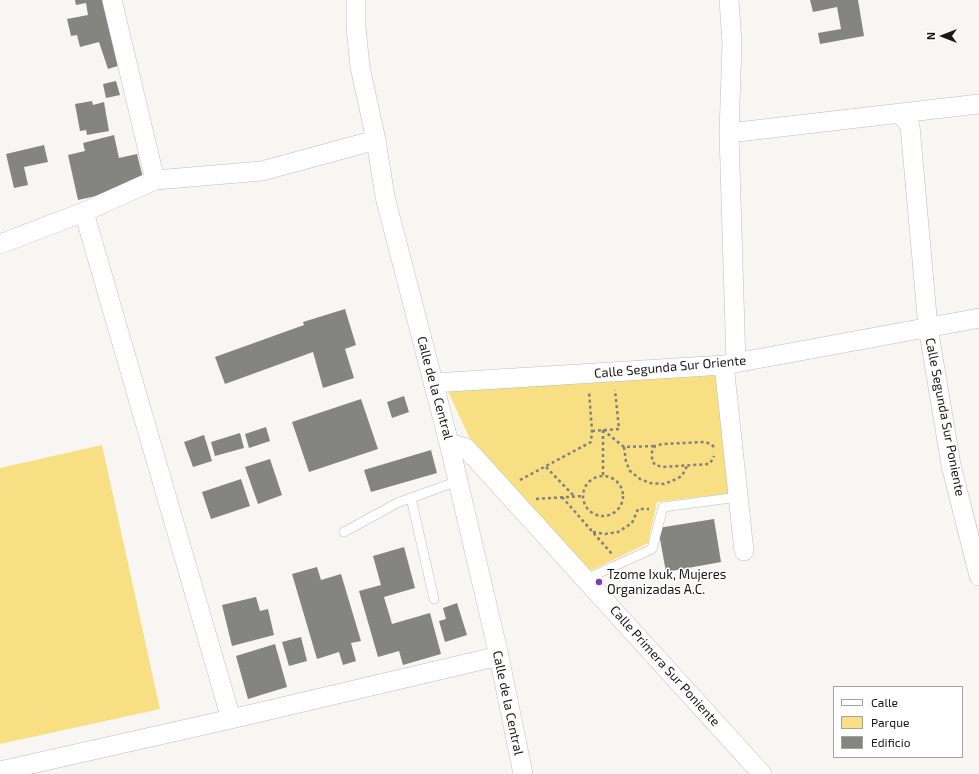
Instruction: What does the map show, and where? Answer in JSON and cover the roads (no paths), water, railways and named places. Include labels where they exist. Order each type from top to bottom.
[{"type":"street","points":[[112,0],[155,180]]},
{"type":"street","name":"Calle de la Central","points":[[356,0],[356,28],[360,66],[376,140],[385,197],[449,443],[499,656],[523,774]]},
{"type":"street","points":[[729,0],[732,43],[729,133],[730,364],[738,497],[744,551]]},
{"type":"street","points":[[729,133],[979,104]]},
{"type":"street","points":[[901,114],[910,126],[928,327]]},
{"type":"street","points":[[0,244],[84,212],[155,180],[262,170],[376,140]]},
{"type":"street","points":[[84,212],[231,719]]},
{"type":"street","name":"Calle Segunda Sur Oriente","points":[[434,383],[730,364],[979,318]]},
{"type":"street","name":"Calle Segunda Sur Poniente","points":[[928,327],[951,465],[979,576]]},
{"type":"street","name":"Calle Primera Sur Poniente","points":[[449,443],[466,448],[762,774]]},
{"type":"street","points":[[0,771],[231,719],[499,656]]},
{"type":"lane","points":[[344,532],[397,503],[458,481]]},
{"type":"lane","points":[[586,579],[652,549],[663,507],[738,497]]},
{"type":"lane","points":[[411,498],[434,599]]},
{"type":"place","name":"Tzome Ixuk, Mujeres Organizadas A.C.","points":[[599,582]]}]
